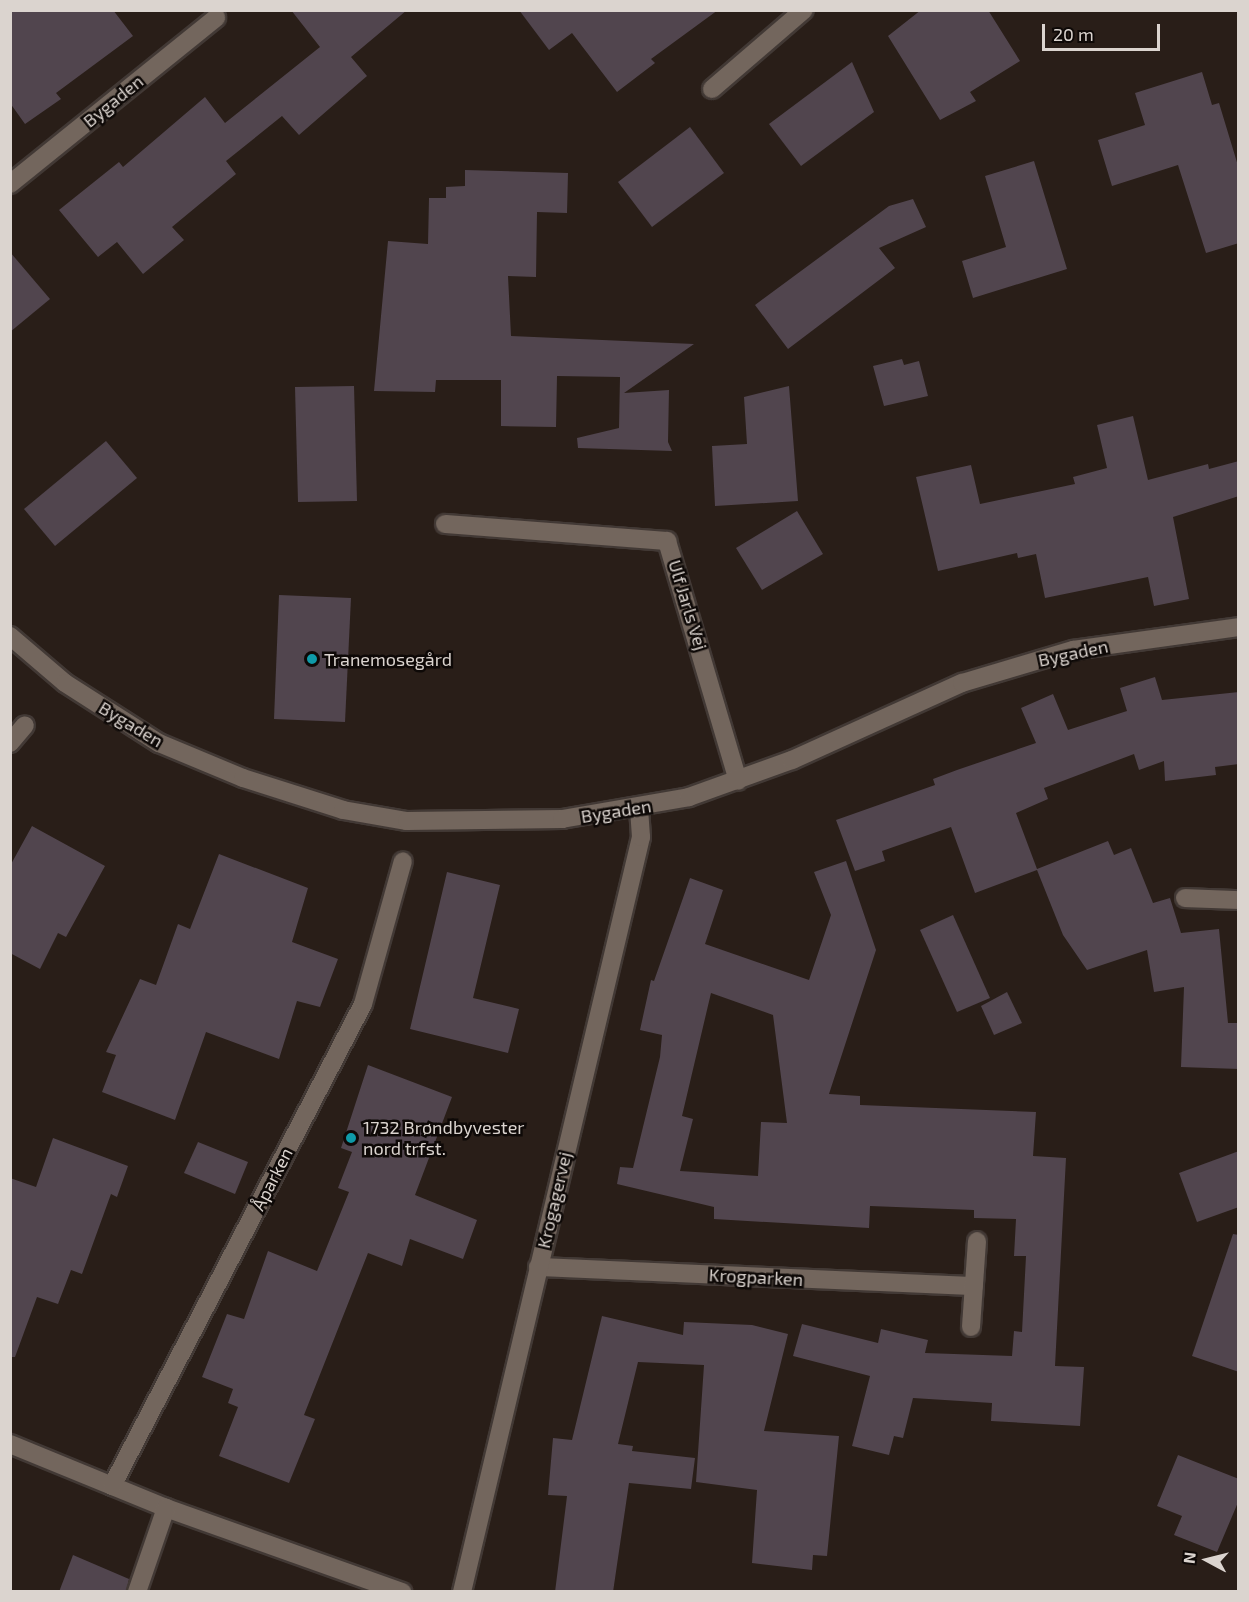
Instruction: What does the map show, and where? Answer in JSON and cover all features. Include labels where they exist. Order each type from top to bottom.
[{"type":"street","points":[[712,89],[804,10]]},
{"type":"street","name":"Bygaden","points":[[10,184],[216,18]]},
{"type":"street","name":"Ulf Jarls Vej","points":[[445,524],[668,541],[738,781]]},
{"type":"street","name":"Bygaden","points":[[10,636],[64,683],[159,743],[243,778],[343,810],[407,821],[562,819],[639,809],[738,781],[981,677],[1073,650],[1239,627]]},
{"type":"street","points":[[10,743],[25,725]]},
{"type":"street","name":"Krogagervej","points":[[462,1592],[640,837],[639,809]]},
{"type":"street","name":"Åparken","points":[[112,1486],[363,1004],[403,861]]},
{"type":"street","points":[[1185,898],[1239,900]]},
{"type":"street","points":[[971,1327],[977,1241]]},
{"type":"street","name":"Krogparken","points":[[538,1267],[974,1286]]},
{"type":"street","points":[[10,1444],[166,1508],[402,1592]]},
{"type":"street","points":[[137,1592],[166,1508]]},
{"type":"building","points":[[10,10],[113,10],[133,36],[56,93],[61,99],[25,124],[10,103]]},
{"type":"building","points":[[291,10],[407,10],[351,57],[367,76],[299,135],[282,116],[226,161],[236,174],[172,227],[184,240],[143,274],[117,242],[98,257],[59,210],[119,162],[123,167],[205,97],[225,123],[320,47]]},
{"type":"building","points":[[519,10],[718,10],[651,59],[655,63],[617,92],[572,33],[549,50]]},
{"type":"building","points":[[921,10],[988,10],[1020,61],[970,92],[976,101],[940,120],[888,36]]},
{"type":"building","points":[[852,62],[874,112],[801,166],[769,124]]},
{"type":"building","points":[[1202,72],[1212,105],[1219,103],[1239,169],[1239,243],[1206,253],[1178,165],[1112,186],[1098,140],[1145,125],[1135,93]]},
{"type":"building","points":[[690,127],[724,173],[652,227],[618,182]]},
{"type":"building","points":[[1034,161],[1067,269],[973,298],[962,261],[1006,247],[985,176]]},
{"type":"building","points":[[465,170],[568,173],[567,213],[537,212],[536,277],[508,276],[511,336],[694,344],[624,393],[669,390],[668,442],[672,451],[578,448],[577,438],[619,428],[620,377],[557,376],[556,427],[501,426],[501,380],[436,380],[435,392],[374,391],[388,241],[428,244],[429,198],[446,198],[446,187],[465,186]]},
{"type":"building","points":[[913,199],[926,227],[879,248],[895,268],[788,349],[755,305],[889,206]]},
{"type":"building","points":[[10,252],[50,299],[10,332]]},
{"type":"building","points":[[902,359],[904,365],[919,361],[928,396],[884,406],[873,366]]},
{"type":"building","points":[[354,386],[357,501],[298,502],[295,387]]},
{"type":"building","points":[[789,386],[798,501],[715,506],[712,446],[747,444],[744,397]]},
{"type":"building","points":[[1133,416],[1148,480],[1208,464],[1209,469],[1239,461],[1239,496],[1173,517],[1189,599],[1154,606],[1148,577],[1045,598],[1036,554],[1018,558],[1017,553],[938,571],[916,477],[971,465],[980,504],[1075,484],[1073,477],[1107,468],[1097,425]]},
{"type":"building","points":[[106,441],[137,478],[55,546],[24,509]]},
{"type":"building","points":[[797,511],[823,554],[762,590],[736,548]]},
{"type":"building","name":"Tranemosegård","points":[[279,595],[351,598],[345,722],[274,719]]},
{"type":"building","points":[[1155,677],[1162,700],[1239,692],[1239,764],[1215,767],[1216,775],[1165,781],[1164,761],[1139,770],[1134,754],[1044,788],[1048,799],[1016,813],[1037,869],[1108,841],[1114,855],[1131,848],[1153,903],[1170,898],[1181,933],[1219,929],[1228,1023],[1239,1023],[1239,1069],[1181,1067],[1184,987],[1154,992],[1147,950],[1087,970],[1063,935],[1037,870],[975,893],[951,827],[882,851],[885,861],[855,871],[836,820],[935,785],[933,779],[1036,743],[1021,708],[1053,694],[1068,730],[1127,711],[1120,688]]},
{"type":"building","points":[[32,826],[105,866],[66,937],[58,933],[40,969],[10,953],[10,866]]},
{"type":"building","points":[[219,854],[308,888],[292,942],[338,959],[320,1007],[297,1001],[279,1059],[206,1032],[175,1120],[102,1092],[116,1055],[106,1052],[140,979],[156,985],[178,924],[190,929]]},
{"type":"building","points":[[846,861],[876,950],[829,1094],[860,1096],[860,1105],[1036,1112],[1033,1156],[1066,1158],[1055,1366],[1084,1367],[1080,1426],[991,1421],[992,1403],[913,1398],[903,1438],[894,1436],[889,1455],[852,1446],[870,1376],[793,1356],[802,1324],[878,1343],[881,1329],[928,1340],[925,1353],[1012,1356],[1014,1331],[1022,1332],[1026,1256],[1014,1256],[1016,1219],[974,1218],[974,1210],[870,1206],[869,1228],[714,1219],[714,1207],[617,1184],[620,1167],[633,1168],[660,1057],[662,1035],[640,1030],[651,980],[654,981],[690,878],[723,890],[705,944],[809,980],[831,915],[814,872]],"holes":[[[711,993],[773,1015],[787,1123],[761,1122],[758,1176],[680,1171],[693,1119],[682,1116]]]},
{"type":"building","points":[[447,872],[500,885],[473,998],[519,1009],[508,1053],[410,1029]]},
{"type":"building","points":[[953,915],[990,998],[957,1012],[920,930]]},
{"type":"building","points":[[1007,992],[1022,1023],[994,1035],[981,1006]]},
{"type":"building","points":[[368,1065],[452,1097],[415,1195],[477,1220],[463,1259],[410,1239],[402,1266],[368,1253],[304,1415],[315,1419],[289,1483],[219,1456],[238,1407],[228,1403],[233,1389],[202,1377],[227,1314],[244,1319],[268,1251],[317,1271],[349,1192],[338,1188],[352,1152],[341,1148]]},
{"type":"building","points":[[53,1138],[128,1166],[117,1197],[111,1194],[82,1274],[71,1270],[58,1304],[37,1297],[15,1357],[10,1357],[10,1178],[36,1187]]},
{"type":"building","points":[[198,1142],[248,1162],[235,1194],[184,1173]]},
{"type":"building","points":[[1239,1151],[1239,1207],[1197,1222],[1179,1173]]},
{"type":"building","points":[[1233,1234],[1239,1235],[1239,1372],[1192,1356]]},
{"type":"building","points":[[602,1316],[683,1335],[684,1322],[752,1325],[788,1334],[764,1431],[839,1436],[827,1556],[813,1555],[812,1570],[752,1563],[757,1490],[696,1482],[704,1365],[638,1362],[618,1444],[633,1446],[632,1451],[695,1458],[691,1489],[629,1483],[613,1592],[555,1592],[567,1496],[548,1495],[553,1438],[572,1440]]},
{"type":"building","points":[[1178,1455],[1239,1479],[1239,1500],[1217,1552],[1174,1535],[1182,1516],[1157,1506]]},
{"type":"building","points":[[73,1555],[129,1579],[126,1592],[59,1592]]},
{"type":"place","name":"Tranemosegård","points":[[312,659]]},
{"type":"place","name":"1732 Brøndbyvester nord trfst.","points":[[351,1138]]}]
